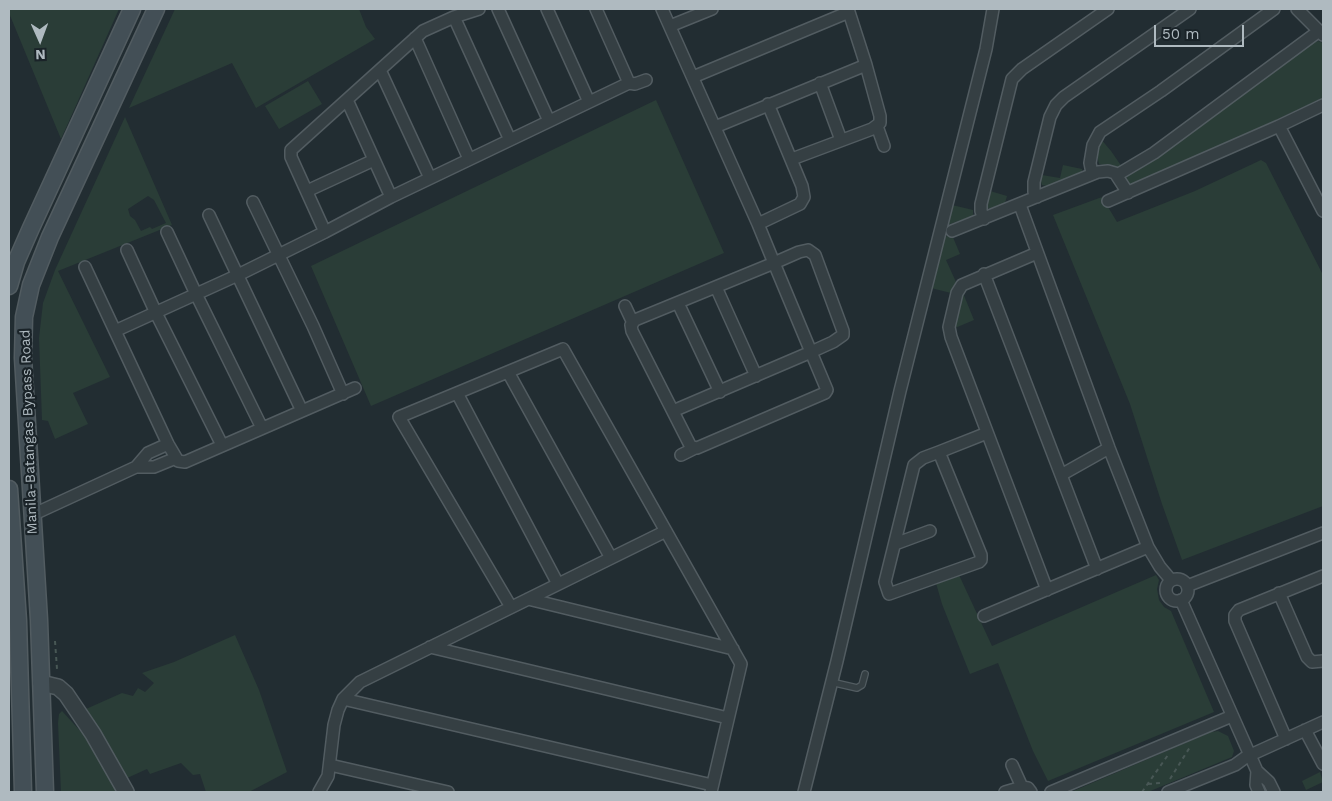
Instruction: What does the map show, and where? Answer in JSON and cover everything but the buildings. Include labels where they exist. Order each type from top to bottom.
[{"type":"main road","points":[[9,286],[16,262],[31,228],[132,9]]},
{"type":"main road","name":"Manila-Batangas Bypass Road","points":[[45,792],[39,620],[23,358],[23,331],[27,301],[36,270],[50,237],[156,9]]},
{"type":"main road","name":"Manila-Batangas Bypass Road","points":[[9,490],[13,615],[23,792]]},
{"type":"main road","points":[[21,762],[43,763]]},
{"type":"street","points":[[325,232],[291,156],[291,150],[427,28],[479,9]]},
{"type":"street","points":[[498,9],[550,121]]},
{"type":"street","points":[[547,9],[589,102]]},
{"type":"street","points":[[596,9],[629,83]]},
{"type":"street","points":[[662,9],[758,224],[827,390],[825,393],[681,455]]},
{"type":"street","points":[[670,26],[712,9]]},
{"type":"street","points":[[804,792],[832,682],[902,384],[986,49],[993,9]]},
{"type":"street","points":[[984,219],[981,204],[1012,78],[1108,9]]},
{"type":"street","points":[[1037,197],[1034,190],[1034,182],[1050,117],[1056,105],[1190,9]]},
{"type":"street","points":[[1092,173],[1090,165],[1093,145],[1100,132],[1168,86],[1274,9]]},
{"type":"street","points":[[1117,175],[1154,152],[1321,33],[1297,9]]},
{"type":"street","points":[[693,77],[848,10],[880,116],[878,126],[884,146]]},
{"type":"street","points":[[454,17],[510,140]]},
{"type":"street","points":[[415,38],[469,159]]},
{"type":"street","points":[[715,127],[866,65]]},
{"type":"street","points":[[380,70],[430,178]]},
{"type":"street","points":[[115,331],[238,275],[390,197],[629,83],[635,84],[646,80]]},
{"type":"street","points":[[820,83],[841,140]]},
{"type":"street","points":[[347,100],[390,197]]},
{"type":"street","points":[[758,224],[800,204],[803,200],[802,186],[768,104]]},
{"type":"street","points":[[1108,201],[1323,105]]},
{"type":"street","points":[[792,159],[878,126]]},
{"type":"street","points":[[1279,126],[1323,211]]},
{"type":"street","points":[[307,191],[374,160]]},
{"type":"street","points":[[952,231],[1020,205],[1092,173],[1108,171],[1117,175],[1128,193]]},
{"type":"street","points":[[253,202],[314,326],[343,394]]},
{"type":"street","points":[[1020,205],[1108,448],[1148,547],[1160,567],[1171,580]]},
{"type":"street","points":[[209,215],[302,411]]},
{"type":"street","points":[[167,232],[262,428]]},
{"type":"street","points":[[127,250],[156,313],[222,445]]},
{"type":"street","points":[[633,323],[804,251],[812,252],[815,255],[843,331],[839,339],[674,412]]},
{"type":"street","points":[[1038,253],[984,274],[960,287],[949,327],[951,337],[1047,590]]},
{"type":"street","points":[[85,267],[168,444],[178,461],[185,462],[355,388]]},
{"type":"street","points":[[984,274],[1097,569]]},
{"type":"street","points":[[716,287],[756,376]]},
{"type":"street","points":[[678,303],[720,392]]},
{"type":"street","points":[[625,306],[633,323],[631,326],[632,331],[692,447],[695,448]]},
{"type":"street","points":[[343,698],[712,789],[741,664],[563,349],[399,417],[511,607]]},
{"type":"street","points":[[508,372],[611,558]]},
{"type":"street","points":[[457,393],[558,584]]},
{"type":"street","points":[[939,452],[983,562],[890,594],[885,585],[914,466],[918,461],[939,452],[987,433]]},
{"type":"street","points":[[136,467],[148,453],[168,444]]},
{"type":"street","points":[[1061,475],[1108,448]]},
{"type":"street","points":[[32,515],[136,467],[154,466],[176,458]]},
{"type":"street","points":[[319,792],[328,776],[334,725],[343,698],[360,682],[666,531]]},
{"type":"street","points":[[895,544],[930,532]]},
{"type":"street","points":[[1187,586],[1323,533]]},
{"type":"street","points":[[984,616],[1148,547]]},
{"type":"street","points":[[1286,739],[1235,618],[1239,610],[1323,576]]},
{"type":"street","points":[[1171,580],[1181,580],[1187,586],[1187,594],[1181,600],[1172,600],[1166,594],[1166,585],[1171,580]]},
{"type":"street","points":[[1279,594],[1307,658],[1312,662],[1323,661]]},
{"type":"street","points":[[528,598],[733,649]]},
{"type":"street","points":[[1181,600],[1257,771],[1268,782],[1274,792]]},
{"type":"street","points":[[430,647],[728,718]]},
{"type":"street","points":[[41,682],[58,687],[66,694],[93,734],[126,792]]},
{"type":"street","points":[[1051,792],[1232,716]]},
{"type":"street","points":[[1168,792],[1234,766],[1250,756],[1323,722]]},
{"type":"street","points":[[1305,730],[1323,764]]},
{"type":"street","points":[[330,765],[448,792]]},
{"type":"street","points":[[1005,792],[1027,790],[1012,765]]},
{"type":"street","points":[[1257,771],[1256,785],[1259,792]]},
{"type":"lane","points":[[832,682],[857,688],[862,685],[865,674]]},
{"type":"path","points":[[1169,779],[1191,746],[1203,737],[1201,729]]},
{"type":"path","points":[[1142,792],[1169,754],[1166,744]]},
{"type":"path","points":[[1148,784],[1161,782]]},
{"type":"green space","points":[[9,9],[119,9],[61,139],[9,13]]},
{"type":"green space","points":[[175,9],[359,9],[366,27],[375,39],[256,108],[232,63],[129,108]]},
{"type":"green space","points":[[1318,41],[1323,43],[1323,98],[1141,183],[1132,184],[1127,182],[1127,176],[1308,45]]},
{"type":"green space","points":[[308,81],[322,104],[279,129],[265,106]]},
{"type":"green space","points":[[656,100],[724,253],[371,406],[311,266]]},
{"type":"green space","points":[[125,117],[172,225],[58,271],[110,377],[73,393],[88,424],[55,439],[48,421],[42,420],[39,338],[43,303],[55,270]],"holes":[[[148,196],[154,200],[166,223],[141,231],[135,220],[130,216],[128,209]]]},
{"type":"green space","points":[[1100,138],[1122,167],[1118,168],[1099,164],[1097,155]]},
{"type":"green space","points":[[1261,160],[1266,163],[1323,275],[1323,506],[1182,560],[1130,404],[1053,215],[1102,197],[1117,222],[1195,191]]},
{"type":"green space","points":[[1063,165],[1082,169],[1082,172],[1047,186],[1042,185],[1040,180],[1042,175],[1060,178]]},
{"type":"green space","points":[[990,191],[1007,196],[1005,203],[994,209],[988,208],[987,203]]},
{"type":"green space","points":[[952,205],[973,210],[973,216],[947,225]]},
{"type":"green space","points":[[952,235],[960,254],[946,260],[956,282],[951,293],[931,288],[944,237]]},
{"type":"green space","points":[[963,293],[974,320],[955,328],[962,297]]},
{"type":"green space","points":[[959,575],[992,646],[1156,575],[1159,580],[1157,589],[1159,600],[1164,607],[1171,611],[1214,712],[1048,781],[1033,751],[998,663],[970,674],[942,604],[936,583]]},
{"type":"green space","points":[[235,635],[259,690],[287,772],[249,792],[206,792],[200,774],[193,775],[181,763],[150,774],[147,769],[125,779],[96,731],[86,709],[122,693],[133,696],[138,688],[145,692],[154,683],[142,673],[174,662]]},
{"type":"green space","points":[[62,711],[94,746],[121,792],[61,792],[58,723],[59,714]]},
{"type":"green space","points":[[1218,731],[1228,736],[1234,751],[1232,757],[1148,792],[1071,792],[1211,732]]},
{"type":"green space","points":[[1320,772],[1323,782],[1306,790],[1302,781]]}]
